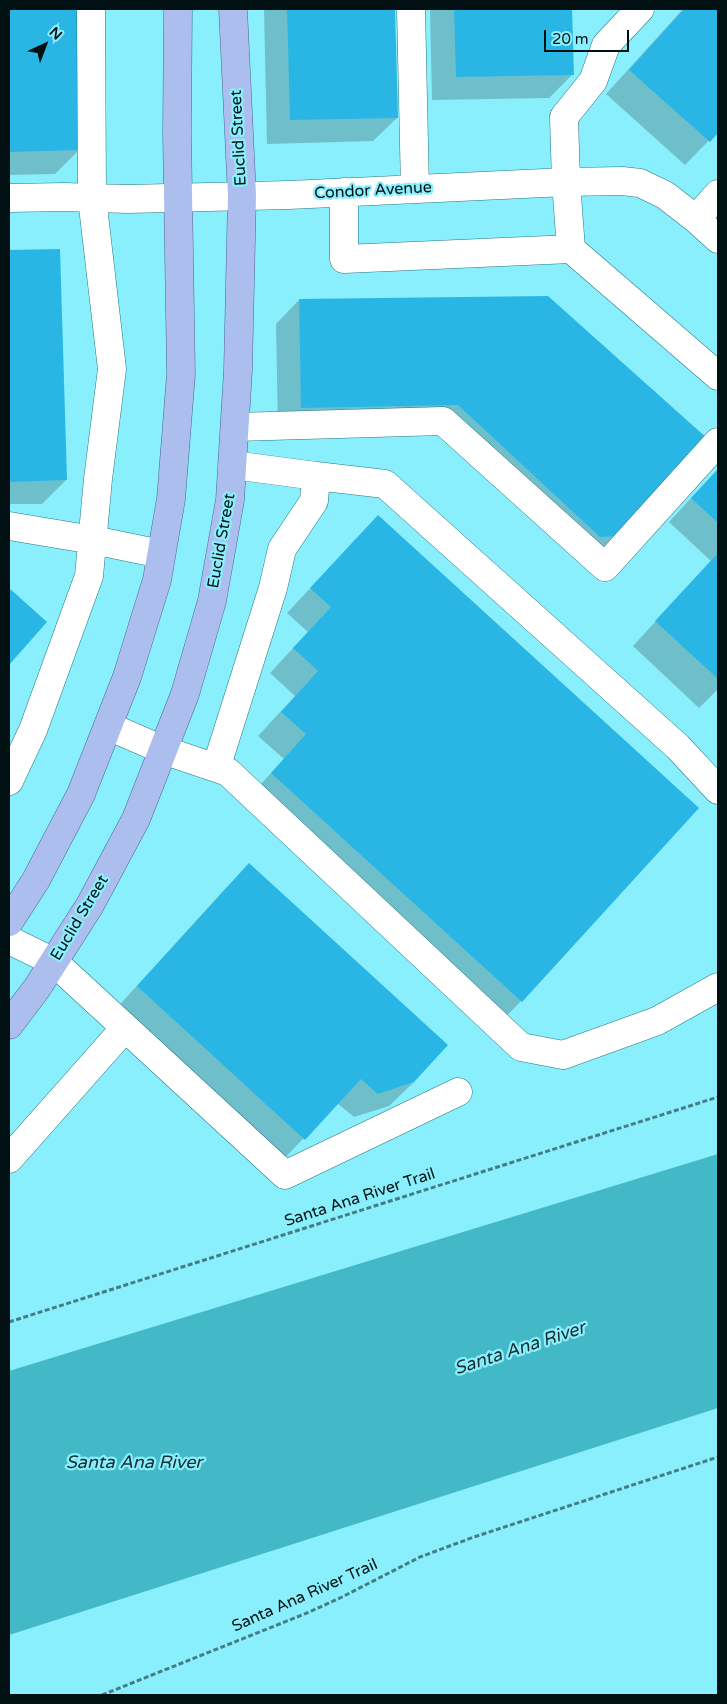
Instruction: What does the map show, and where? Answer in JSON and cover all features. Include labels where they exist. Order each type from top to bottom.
[{"type":"main road","points":[[9,922],[36,880],[81,794],[127,677],[157,580],[171,499],[181,374],[178,198],[178,9]]},
{"type":"main road","name":"Euclid Street","points":[[9,1025],[37,988],[90,905],[136,819],[185,694],[212,601],[230,500],[236,427],[242,196],[233,9]]},
{"type":"street","points":[[9,781],[33,730],[89,576],[98,479],[112,369],[92,198],[91,9]]},
{"type":"street","points":[[411,9],[415,189]]},
{"type":"street","points":[[571,249],[564,117],[593,81],[606,44],[640,9]]},
{"type":"street","name":"Condor Avenue","points":[[9,198],[128,200],[622,181],[640,183],[665,195],[718,239]]},
{"type":"street","points":[[344,192],[344,259],[571,249],[718,376]]},
{"type":"street","points":[[696,219],[718,194]]},
{"type":"street","points":[[236,427],[443,421],[605,567],[718,442]]},
{"type":"street","points":[[233,465],[385,484],[678,747],[718,790]]},
{"type":"street","points":[[216,768],[273,588],[282,549],[314,501],[316,476]]},
{"type":"street","points":[[9,526],[161,554]]},
{"type":"street","points":[[108,726],[163,750],[228,772],[521,1047],[563,1055],[657,1021],[718,987]]},
{"type":"street","points":[[9,940],[54,962],[285,1175],[458,1092]]},
{"type":"street","points":[[9,1159],[125,1028]]},
{"type":"path","name":"Santa Ana River Trail","points":[[9,1322],[718,1097]]},
{"type":"path","name":"Santa Ana River Trail","points":[[102,1695],[316,1609],[420,1556],[718,1457]]},
{"type":"water","name":"Santa Ana River","points":[[718,1154],[718,1408],[9,1635],[9,1371]]},
{"type":"building","points":[[9,9],[77,9],[80,150],[9,152]]},
{"type":"building","points":[[287,9],[395,9],[398,118],[290,120]]},
{"type":"building","points":[[454,9],[572,9],[574,75],[456,77]]},
{"type":"building","points":[[684,9],[718,9],[718,133],[710,142],[629,70]]},
{"type":"building","points":[[60,249],[67,480],[9,482],[9,250]]},
{"type":"building","points":[[548,296],[709,440],[623,536],[600,537],[458,405],[301,408],[299,299]]},
{"type":"building","points":[[718,469],[718,523],[691,498]]},
{"type":"building","points":[[378,515],[699,808],[522,1002],[271,773],[306,734],[281,712],[318,671],[293,648],[331,607],[310,588]]},
{"type":"building","points":[[718,553],[718,679],[655,621]]},
{"type":"building","points":[[9,588],[47,622],[9,665]]},
{"type":"building","points":[[249,863],[448,1045],[414,1082],[378,1094],[361,1079],[305,1140],[137,986]]}]
